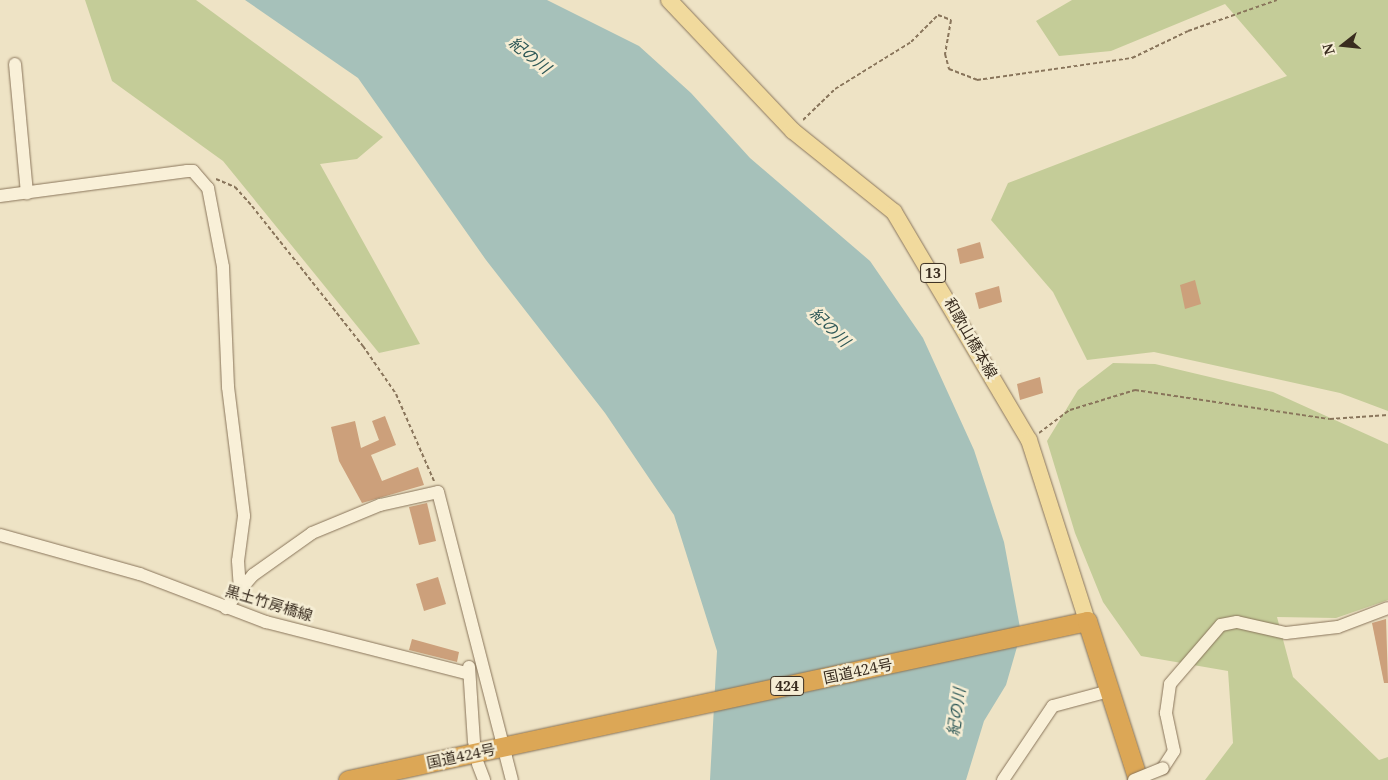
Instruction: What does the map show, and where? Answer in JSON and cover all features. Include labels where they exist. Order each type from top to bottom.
[{"type":"highway","name":"国道424号","points":[[348,780],[1087,622]]},
{"type":"highway","points":[[1087,622],[1136,780]]},
{"type":"main road","name":"和歌山橋本線","points":[[669,0],[792,131],[894,212],[1030,440],[1087,622]]},
{"type":"street","points":[[15,64],[27,193]]},
{"type":"street","points":[[0,196],[193,171],[208,188],[223,268],[228,387],[244,516],[238,561],[240,590]]},
{"type":"street","points":[[226,608],[253,575],[312,533],[380,505],[438,492],[480,663],[512,780]]},
{"type":"street","name":"黒土竹房橋線","points":[[0,535],[140,574],[226,608],[466,673]]},
{"type":"street","points":[[1136,780],[1164,768],[1174,751],[1166,713],[1170,684],[1221,625],[1237,622],[1294,632],[1338,627],[1388,608]]},
{"type":"street","points":[[474,742],[466,673],[469,666],[480,663]]},
{"type":"street","points":[[1003,780],[1053,706],[1109,691]]},
{"type":"street","points":[[478,764],[484,780]]},
{"type":"path","points":[[792,131],[825,96],[911,42],[938,14],[952,20],[945,54],[949,69],[977,80],[1132,58],[1188,31],[1277,0]]},
{"type":"path","points":[[193,171],[235,188],[363,346],[396,394],[438,492]]},
{"type":"path","points":[[1030,440],[1070,410],[1135,390],[1330,419],[1388,415]]},
{"type":"green space","points":[[85,0],[196,0],[383,137],[357,159],[320,164],[420,344],[379,353],[223,161],[112,81]]},
{"type":"green space","points":[[1072,0],[1388,0],[1388,411],[1340,393],[1154,352],[1087,360],[1053,292],[991,220],[1008,183],[1287,76],[1225,4],[1111,51],[1059,56],[1036,21]]},
{"type":"green space","points":[[1113,363],[1155,364],[1273,392],[1388,444],[1388,600],[1336,618],[1277,617],[1293,677],[1379,760],[1388,757],[1388,780],[1205,780],[1233,743],[1228,671],[1141,656],[1103,602],[1075,533],[1047,441],[1078,390]]},
{"type":"water","name":"紀の川","points":[[245,0],[547,0],[639,46],[691,93],[750,158],[870,261],[923,338],[974,450],[1004,542],[1021,633],[1006,685],[984,721],[966,780],[710,780],[717,651],[674,515],[605,413],[486,260],[358,78]]},
{"type":"building","points":[[980,242],[984,258],[960,264],[957,249]]},
{"type":"building","points":[[1195,280],[1201,304],[1185,309],[1180,285]]},
{"type":"building","points":[[999,286],[1002,302],[979,309],[975,293]]},
{"type":"building","points":[[1040,377],[1043,393],[1020,400],[1017,384]]},
{"type":"building","points":[[385,416],[396,445],[371,455],[382,481],[418,467],[424,485],[362,503],[339,461],[331,427],[355,421],[361,448],[379,440],[372,421]]},
{"type":"building","points":[[427,503],[436,541],[419,545],[409,507]]},
{"type":"building","points":[[438,577],[446,604],[424,611],[416,584]]},
{"type":"building","points":[[1386,619],[1388,683],[1384,683],[1372,623]]},
{"type":"building","points":[[412,639],[459,652],[457,662],[409,650]]}]
